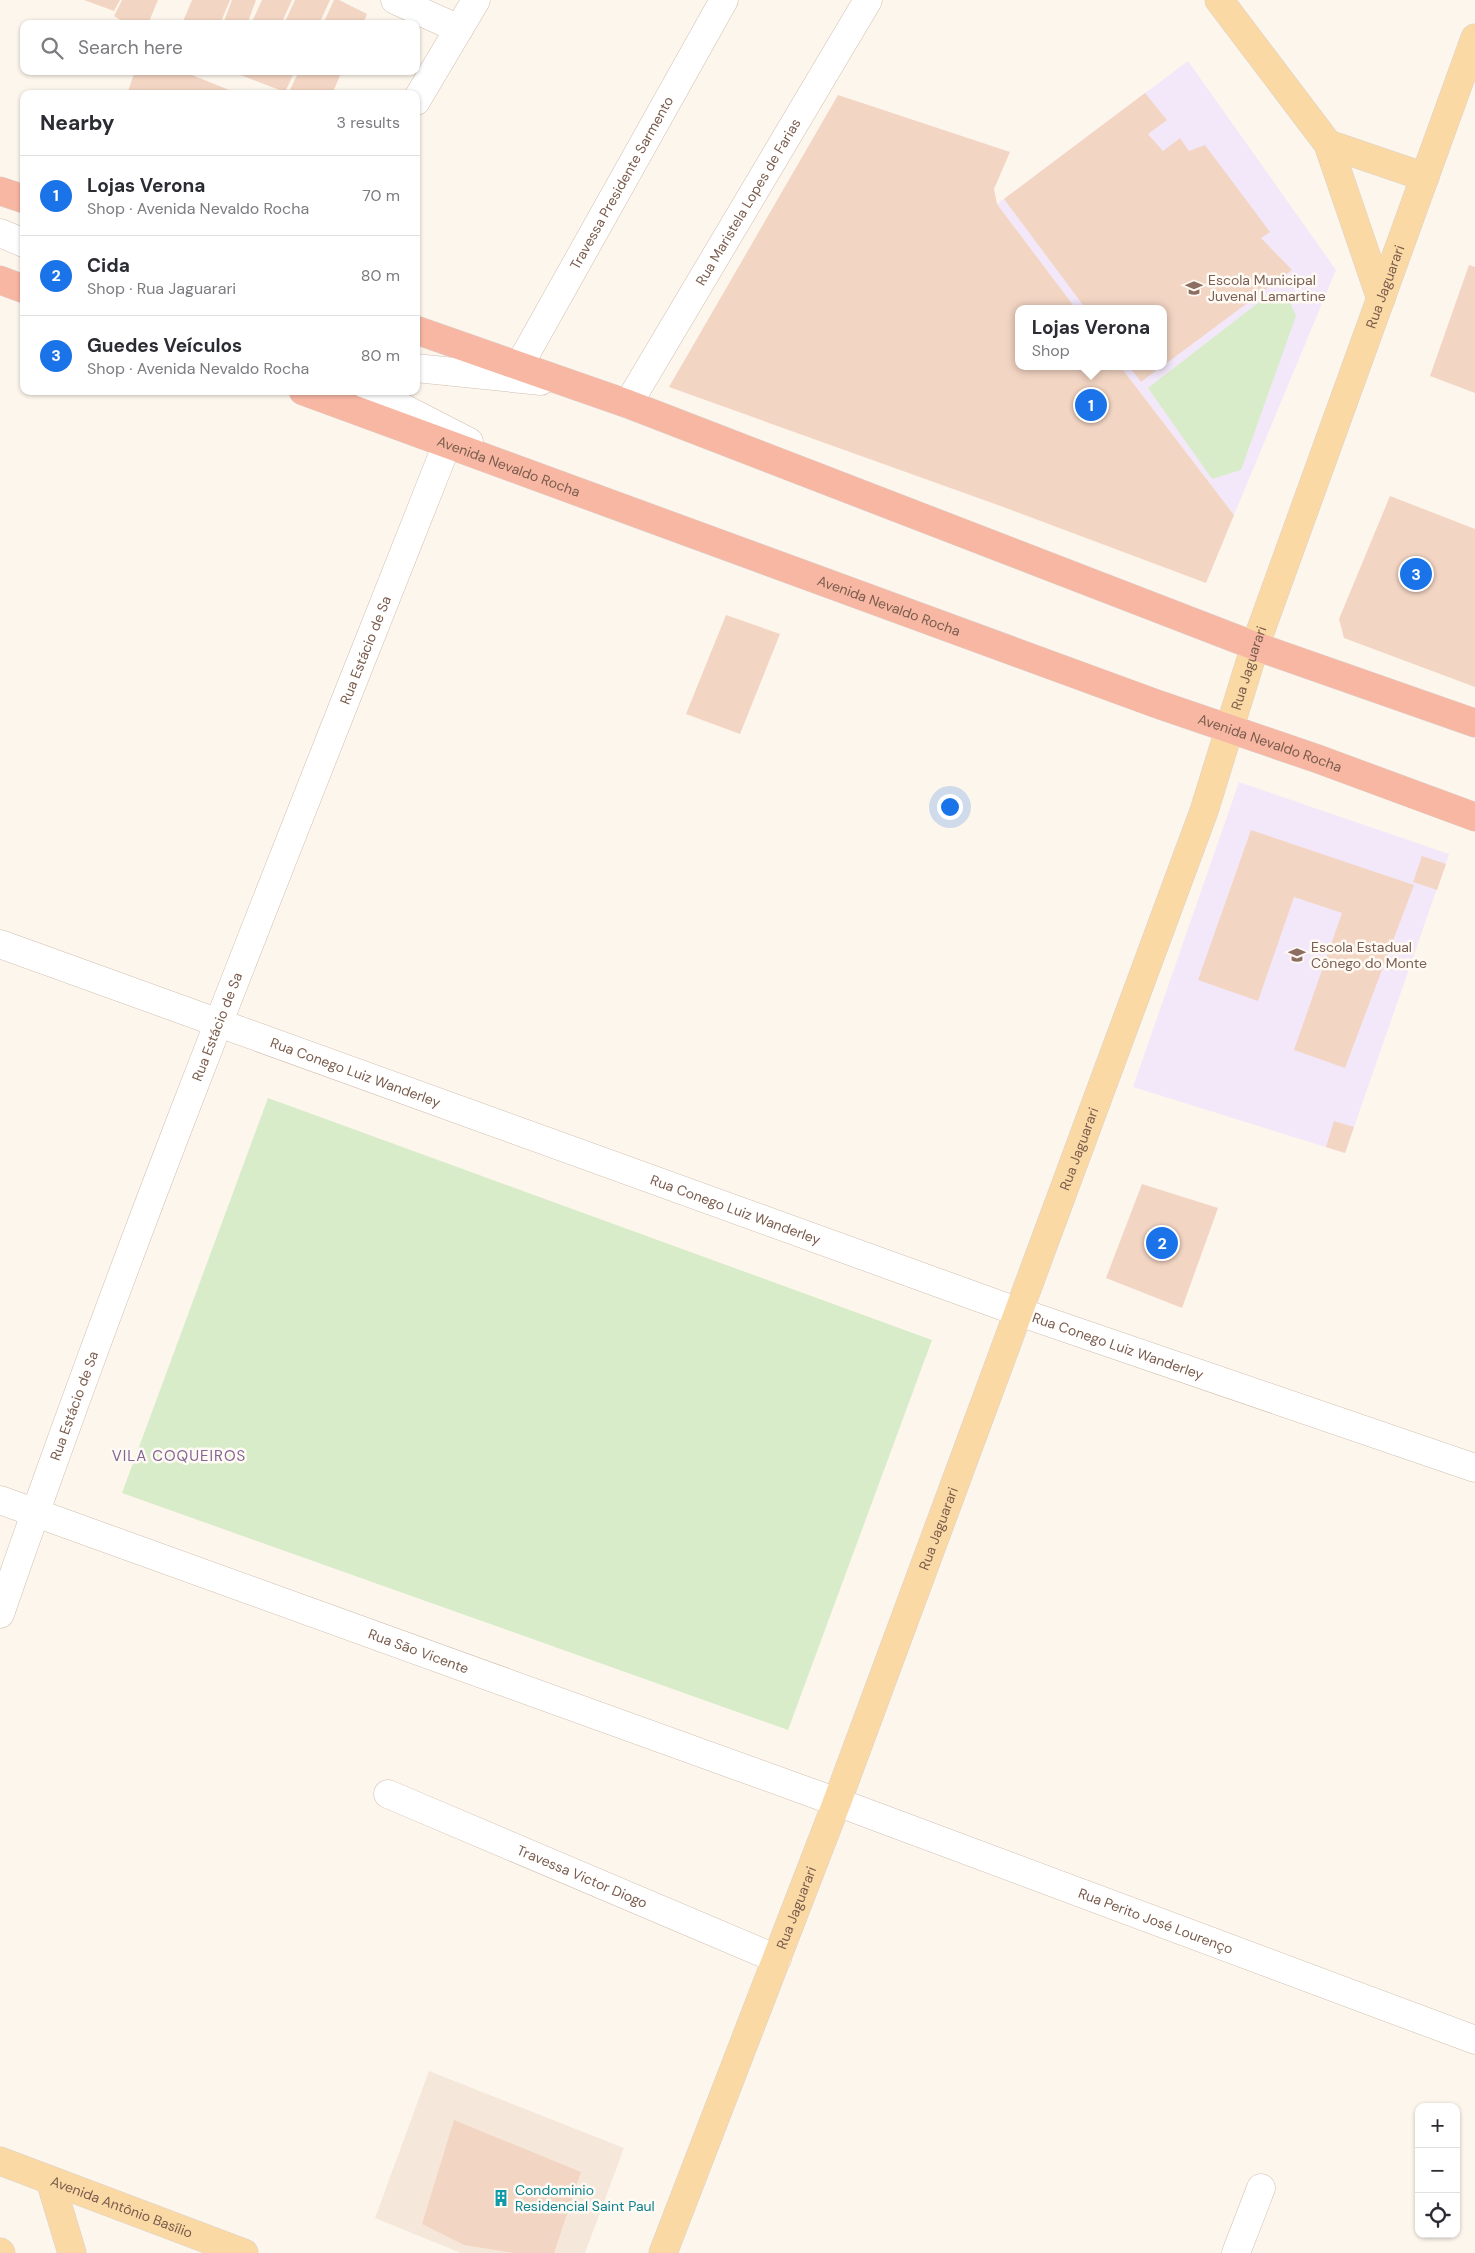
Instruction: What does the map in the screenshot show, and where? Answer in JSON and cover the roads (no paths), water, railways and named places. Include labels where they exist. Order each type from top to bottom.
[{"type":"highway","points":[[0,191],[20,198]]},
{"type":"highway","points":[[0,280],[20,288]]},
{"type":"highway","points":[[420,331],[628,404],[1255,646],[1475,723]]},
{"type":"highway","name":"Avenida Nevaldo Rocha","points":[[314,395],[1174,710],[1475,817]]},
{"type":"main road","points":[[1219,0],[1328,144],[1381,299]]},
{"type":"main road","name":"Rua Jaguarari","points":[[663,2253],[837,1802],[1204,811],[1255,646],[1475,38]]},
{"type":"main road","points":[[1328,144],[1425,177]]},
{"type":"main road","name":"Avenida Antônio Basílio","points":[[0,2161],[244,2253]]},
{"type":"main road","points":[[50,2180],[72,2253]]},
{"type":"street","points":[[395,0],[458,29]]},
{"type":"street","points":[[420,94],[476,0]]},
{"type":"street","name":"Travessa Presidente Sarmento","points":[[518,366],[724,0]]},
{"type":"street","name":"Rua Maristela Lopes de Farias","points":[[628,404],[868,0]]},
{"type":"street","points":[[0,233],[20,241]]},
{"type":"street","points":[[420,368],[570,384]]},
{"type":"street","points":[[378,395],[536,476]]},
{"type":"street","name":"Rua Estácio de Sa","points":[[0,1614],[35,1512],[219,1023],[447,444]]},
{"type":"street","name":"Rua Conego Luiz Wanderley","points":[[0,944],[1019,1312],[1475,1468]]},
{"type":"street","name":"Rua São Vicente","points":[[0,1500],[837,1802]]},
{"type":"street","name":"Travessa Victor Diogo","points":[[388,1794],[777,1959]]},
{"type":"street","name":"Rua Perito José Lourenço","points":[[837,1802],[1475,2040]]},
{"type":"street","points":[[1236,2253],[1262,2188]]},
{"type":"place","name":"Escola Municipal Juvenal Lamartine","points":[[1194,288]]},
{"type":"place","name":"Lojas Verona","points":[[1091,405]]},
{"type":"place","name":"Guedes Veículos","points":[[1416,574]]},
{"type":"place","name":"Escola Estadual Cônego do Monte","points":[[1297,955]]},
{"type":"place","name":"Cida","points":[[1162,1243]]},
{"type":"place","name":"Condominio Residencial Saint Paul","points":[[501,2198]]},
{"type":"district","name":"VILA COQUEIROS","points":[[179,1456]]}]
